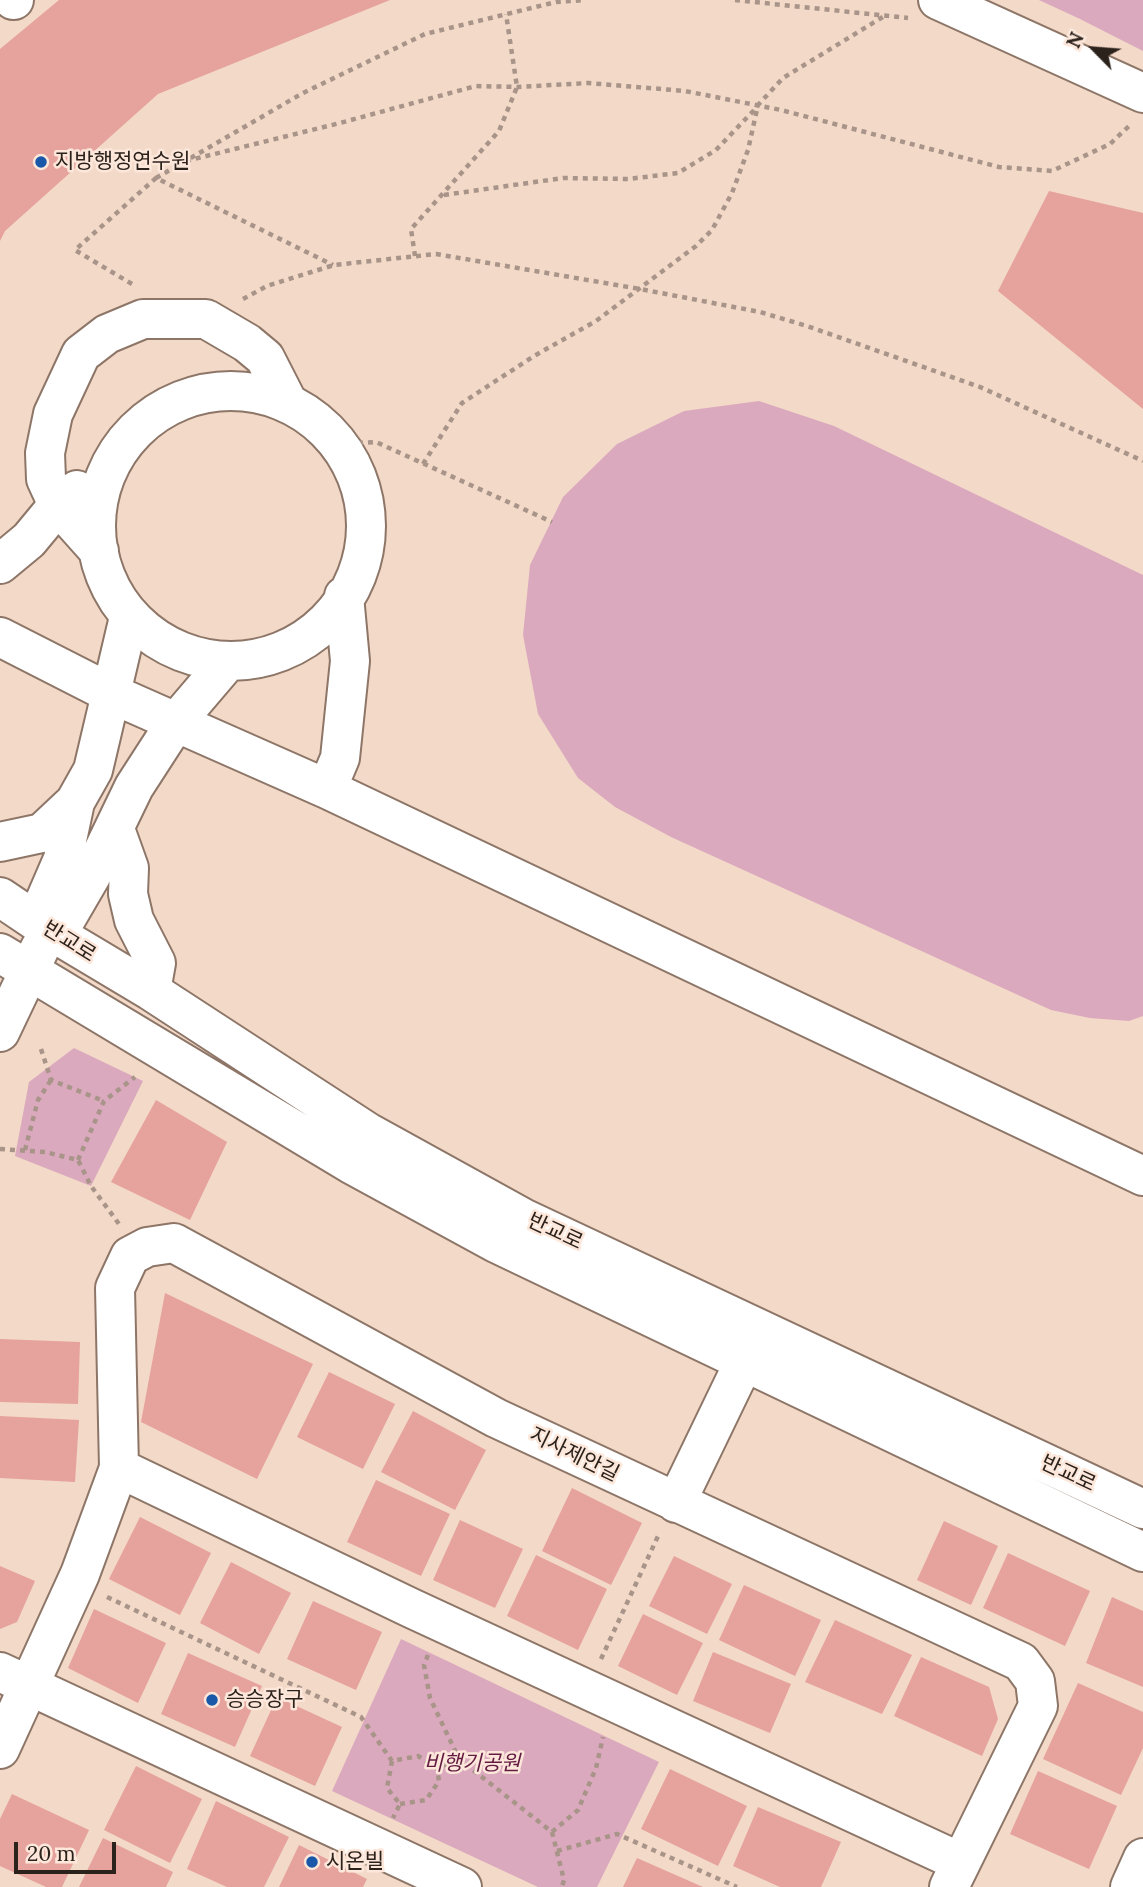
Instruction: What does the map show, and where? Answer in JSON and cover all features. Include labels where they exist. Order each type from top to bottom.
[{"type":"street","points":[[925,9],[1139,107]]},
{"type":"street","points":[[99,551],[58,505],[46,479],[45,453],[53,414],[81,354],[107,334],[143,319],[206,319],[247,343],[265,358],[288,403]]},
{"type":"street","points":[[0,564],[29,540],[58,505],[106,467],[133,429],[177,401],[218,390],[257,392],[288,403],[326,427],[354,470],[364,502],[364,541],[357,579],[324,625],[298,646],[251,660],[228,661],[202,659],[164,645],[129,617],[107,575],[99,551],[97,512],[106,467]]},
{"type":"street","points":[[327,789],[340,758],[350,661],[344,596]]},
{"type":"street","points":[[49,930],[44,903],[63,859],[75,802],[93,769],[129,617]]},
{"type":"street","points":[[0,637],[112,694],[327,789],[1143,1176]]},
{"type":"street","points":[[0,1032],[15,962],[49,930],[66,919],[115,830],[134,787],[176,722],[228,661]]},
{"type":"street","points":[[0,842],[41,833],[75,802]]},
{"type":"street","points":[[115,830],[129,868],[128,894],[134,920],[156,963],[151,991]]},
{"type":"street","name":"반교로","points":[[0,897],[49,930],[151,991],[369,1133],[523,1218],[1143,1509]]},
{"type":"street","name":"반교로","points":[[15,962],[351,1164],[496,1242],[1143,1552]]},
{"type":"street","name":"지사제안길","points":[[0,1749],[14,1678],[80,1574],[119,1468],[115,1288],[130,1256],[147,1247],[174,1243],[496,1418],[668,1518],[1021,1662],[1035,1681],[1038,1706],[954,1874],[119,1468]]},
{"type":"street","points":[[668,1518],[744,1362]]},
{"type":"street","points":[[14,1678],[462,1887]]},
{"type":"street","points":[[1130,1887],[1143,1858]]},
{"type":"path","points":[[132,285],[75,250],[156,178],[303,93],[425,34],[556,2],[585,0]]},
{"type":"path","points":[[734,0],[886,15],[925,9]]},
{"type":"path","points":[[415,256],[411,229],[499,131],[517,87],[506,14]]},
{"type":"path","points":[[444,195],[563,178],[628,179],[678,173],[716,150],[783,78],[886,15]]},
{"type":"path","points":[[186,161],[476,86],[588,83],[685,91],[758,105],[999,167],[1052,171],[1110,145],[1139,107]]},
{"type":"path","points":[[423,464],[462,403],[534,356],[596,321],[696,246],[712,230],[732,193],[748,150],[758,105]]},
{"type":"path","points":[[156,178],[334,265]]},
{"type":"path","points":[[206,319],[267,286],[334,265],[436,254],[760,312],[980,387],[1143,461]]},
{"type":"path","points":[[338,444],[376,442],[552,522]]},
{"type":"path","points":[[41,1049],[51,1080]]},
{"type":"path","points":[[78,1160],[104,1101],[142,1071]]},
{"type":"path","points":[[51,1080],[104,1101]]},
{"type":"path","points":[[25,1150],[38,1100],[51,1080]]},
{"type":"path","points":[[0,1149],[45,1152],[78,1160],[91,1186],[121,1228]]},
{"type":"path","points":[[597,1666],[668,1518]]},
{"type":"path","points":[[102,1595],[361,1717],[392,1761],[387,1788],[400,1804]]},
{"type":"path","points":[[431,1647],[424,1665],[430,1698],[459,1759],[552,1832],[564,1880],[562,1887]]},
{"type":"path","points":[[552,1832],[578,1810],[596,1768],[604,1731]]},
{"type":"path","points":[[392,1761],[418,1756],[437,1768],[439,1781],[425,1800],[400,1804]]},
{"type":"path","points":[[437,1768],[459,1759]]},
{"type":"path","points":[[391,1822],[400,1804]]},
{"type":"path","points":[[557,1851],[617,1833],[737,1887]]},
{"type":"green space","points":[[1039,0],[1143,0],[1143,51],[1080,19]]},
{"type":"green space","points":[[759,401],[834,426],[1143,575],[1143,1016],[1129,1021],[1090,1018],[1051,1010],[671,837],[615,807],[578,778],[538,714],[523,635],[530,565],[563,497],[617,444],[684,411]]},
{"type":"green space","points":[[74,1048],[143,1081],[91,1186],[15,1156],[29,1082]]},
{"type":"green space","name":"비행기공원","points":[[401,1639],[659,1762],[597,1887],[538,1887],[332,1791]]},
{"type":"building","name":"지방행정연수원","points":[[59,0],[390,0],[158,94],[5,231],[0,241],[0,49]]},
{"type":"building","points":[[1049,191],[1143,213],[1143,409],[998,291]]},
{"type":"building","points":[[156,1100],[227,1142],[190,1220],[111,1182]]},
{"type":"building","points":[[165,1293],[313,1364],[257,1479],[141,1422]]},
{"type":"building","points":[[0,1339],[80,1342],[78,1404],[0,1402]]},
{"type":"building","points":[[329,1372],[395,1404],[363,1469],[297,1437]]},
{"type":"building","points":[[413,1411],[486,1450],[455,1510],[381,1472]]},
{"type":"building","points":[[0,1416],[79,1420],[75,1482],[0,1478]]},
{"type":"building","points":[[376,1480],[450,1514],[421,1576],[347,1542]]},
{"type":"building","points":[[572,1488],[642,1523],[611,1585],[542,1551]]},
{"type":"building","points":[[140,1517],[211,1553],[180,1615],[109,1579]]},
{"type":"building","points":[[460,1520],[523,1549],[495,1608],[433,1580]]},
{"type":"building","points":[[944,1521],[998,1546],[971,1605],[917,1580]]},
{"type":"building","points":[[1008,1553],[1090,1591],[1065,1646],[983,1608]]},
{"type":"building","points":[[536,1555],[607,1589],[578,1650],[507,1616]]},
{"type":"building","points":[[674,1556],[732,1584],[707,1634],[649,1606]]},
{"type":"building","points":[[231,1562],[291,1593],[259,1654],[200,1623]]},
{"type":"building","points":[[0,1566],[35,1581],[17,1622],[0,1629]]},
{"type":"building","points":[[744,1585],[821,1620],[795,1676],[719,1640]]},
{"type":"building","points":[[1112,1597],[1143,1611],[1143,1687],[1086,1663]]},
{"type":"building","points":[[313,1601],[382,1632],[356,1690],[287,1659]]},
{"type":"building","points":[[94,1609],[166,1643],[138,1703],[68,1668]]},
{"type":"building","points":[[643,1614],[703,1643],[677,1695],[618,1666]]},
{"type":"building","points":[[835,1620],[912,1655],[882,1714],[805,1682]]},
{"type":"building","points":[[713,1652],[791,1684],[770,1733],[693,1701]]},
{"type":"building","name":"승승장구","points":[[188,1653],[262,1686],[235,1747],[161,1714]]},
{"type":"building","points":[[921,1657],[989,1687],[998,1719],[982,1756],[894,1716]]},
{"type":"building","points":[[1078,1683],[1143,1712],[1143,1748],[1121,1795],[1043,1759]]},
{"type":"building","points":[[277,1697],[342,1727],[315,1786],[250,1756]]},
{"type":"building","points":[[136,1766],[202,1799],[170,1863],[104,1830]]},
{"type":"building","points":[[670,1769],[747,1806],[718,1866],[641,1829]]},
{"type":"building","points":[[1038,1771],[1117,1806],[1089,1869],[1010,1834]]},
{"type":"building","points":[[12,1794],[89,1830],[62,1887],[46,1887],[0,1866],[0,1819]]},
{"type":"building","points":[[216,1801],[289,1837],[264,1887],[227,1887],[187,1869]]},
{"type":"building","points":[[758,1807],[841,1842],[821,1887],[780,1887],[733,1866]]},
{"type":"building","points":[[103,1838],[173,1872],[166,1887],[79,1887]]},
{"type":"building","name":"시온빌","points":[[299,1845],[367,1879],[363,1887],[279,1887]]},
{"type":"building","points":[[637,1858],[703,1887],[623,1887]]},
{"type":"place","name":"지방행정연수원","points":[[41,162]]},
{"type":"place","name":"승승장구","points":[[212,1700]]},
{"type":"place","name":"시온빌","points":[[312,1862]]}]
